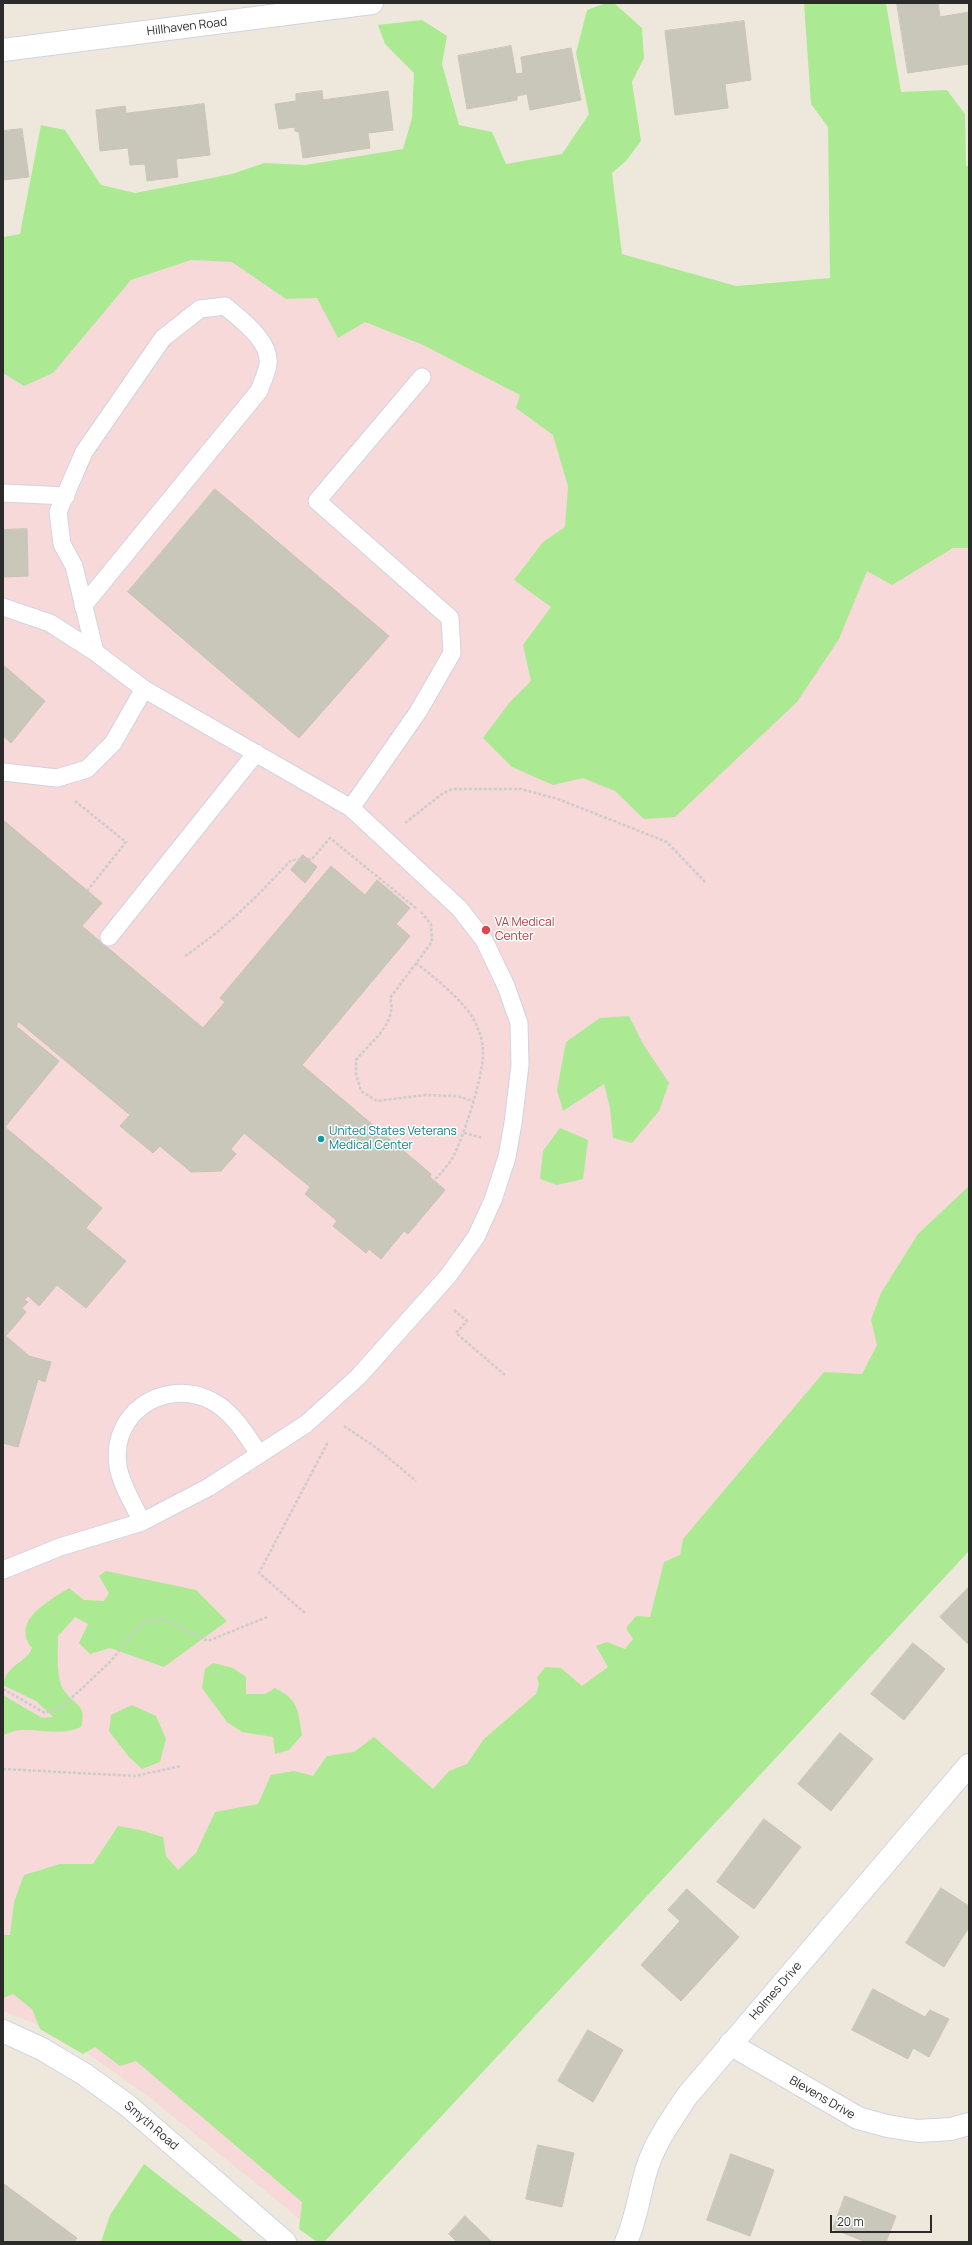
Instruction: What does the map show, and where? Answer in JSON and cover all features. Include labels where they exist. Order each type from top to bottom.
[{"type":"street","name":"Hillhaven Road","points":[[3,50],[372,3]]},
{"type":"street","name":"Holmes Drive","points":[[626,2242],[633,2226],[647,2168],[656,2146],[687,2096],[969,1765]]},
{"type":"street","name":"Smyth Road","points":[[3,2031],[72,2067],[127,2105],[284,2242]]},
{"type":"street","name":"Blevens Drive","points":[[730,2044],[858,2118],[887,2126],[918,2131],[951,2129],[969,2124]]},
{"type":"lane","points":[[83,606],[259,391],[268,363],[258,336],[225,306],[200,309],[163,338],[84,452],[58,512],[62,544],[74,566],[83,606],[95,652]]},
{"type":"lane","points":[[351,808],[418,712],[452,653],[450,618],[317,501],[422,377]]},
{"type":"lane","points":[[3,493],[66,496]]},
{"type":"lane","points":[[3,608],[50,623],[95,652],[144,689],[351,808],[459,908],[484,940],[506,986],[518,1023],[520,1065],[513,1123],[506,1158],[493,1200],[476,1237],[448,1276],[358,1377],[337,1398],[306,1424],[210,1487],[142,1522],[60,1547],[3,1570]]},
{"type":"lane","points":[[3,772],[57,778],[87,769],[113,743],[144,689]]},
{"type":"lane","points":[[110,937],[256,753]]},
{"type":"lane","points":[[142,1522],[118,1466],[118,1443],[122,1431],[127,1419],[140,1406],[161,1396],[184,1394],[208,1399],[228,1411],[259,1454]]},
{"type":"path","points":[[57,778],[59,789],[126,842],[87,890]]},
{"type":"path","points":[[403,824],[442,794],[452,789],[521,789],[558,799],[666,842],[706,883]]},
{"type":"path","points":[[185,956],[209,940],[270,883],[291,860],[312,859],[330,838],[421,912],[430,924],[432,942],[390,998],[393,1008],[389,1020],[356,1060],[356,1074],[361,1091],[377,1101],[425,1095],[457,1096],[473,1101]]},
{"type":"path","points":[[416,963],[434,977],[471,1014],[478,1028],[483,1052],[473,1101],[464,1133],[450,1162],[434,1181]]},
{"type":"path","points":[[451,1308],[467,1321],[456,1333],[505,1375]]},
{"type":"path","points":[[337,1422],[378,1449],[416,1480]]},
{"type":"path","points":[[305,1613],[258,1573],[327,1444],[324,1441]]},
{"type":"path","points":[[3,1690],[45,1713],[62,1706],[111,1662],[143,1622],[163,1619],[208,1641],[267,1617]]},
{"type":"path","points":[[3,1769],[135,1776],[181,1766]]},
{"type":"shaded area","name":"VA Medical Center","points":[[3,246],[616,261],[714,315],[969,306],[969,1544],[317,2233],[148,2096],[57,2032],[3,2011]]},
{"type":"green space","points":[[606,3],[614,3],[642,28],[644,58],[632,82],[641,141],[626,161],[612,173],[622,254],[736,286],[830,278],[828,127],[811,104],[804,3],[886,3],[901,92],[947,90],[965,114],[966,166],[969,166],[969,548],[953,548],[892,585],[867,571],[839,639],[797,702],[675,817],[644,819],[615,791],[583,778],[553,785],[512,767],[483,738],[510,702],[531,681],[523,645],[551,607],[514,580],[543,542],[565,527],[568,486],[553,435],[516,408],[520,395],[421,344],[365,322],[338,338],[317,298],[286,299],[232,262],[191,260],[131,280],[53,373],[24,386],[3,373],[3,237],[20,234],[41,125],[65,130],[101,185],[135,193],[232,174],[264,163],[305,165],[403,149],[412,118],[414,73],[385,44],[378,25],[422,20],[447,36],[442,64],[459,125],[492,132],[506,164],[562,154],[589,114],[576,53],[587,10]]},
{"type":"green space","points":[[629,1016],[643,1044],[669,1083],[659,1111],[632,1143],[613,1138],[610,1108],[604,1084],[563,1111],[557,1090],[566,1042],[600,1018]]},
{"type":"green space","points":[[560,1128],[588,1140],[583,1179],[557,1185],[540,1179],[543,1151]]},
{"type":"green space","points":[[969,1186],[969,1551],[324,2242],[317,2242],[299,2229],[302,2202],[136,2061],[120,2066],[95,2047],[83,2054],[40,2029],[32,2009],[13,1994],[3,1998],[3,1935],[10,1935],[14,1902],[24,1875],[60,1864],[93,1864],[118,1826],[140,1830],[163,1837],[166,1856],[178,1870],[196,1853],[215,1812],[258,1804],[271,1775],[294,1771],[313,1776],[327,1756],[354,1752],[374,1737],[433,1789],[449,1771],[467,1764],[484,1739],[536,1694],[539,1684],[537,1678],[545,1667],[561,1668],[582,1686],[608,1667],[596,1646],[607,1642],[625,1649],[633,1639],[626,1628],[636,1616],[650,1617],[664,1562],[680,1555],[683,1539],[824,1372],[862,1374],[877,1345],[871,1320],[881,1293],[918,1234]]},
{"type":"green space","points":[[106,1571],[196,1590],[227,1621],[164,1667],[110,1648],[90,1654],[79,1643],[88,1624],[75,1617],[58,1636],[58,1663],[59,1678],[63,1689],[78,1705],[83,1714],[81,1727],[74,1730],[59,1732],[19,1730],[3,1735],[3,1695],[42,1718],[53,1717],[36,1701],[3,1685],[8,1672],[26,1657],[32,1648],[26,1638],[26,1629],[29,1621],[43,1606],[69,1588],[84,1600],[104,1601],[109,1593],[99,1576]]},
{"type":"green space","points":[[213,1663],[233,1668],[246,1677],[246,1694],[265,1694],[275,1688],[289,1697],[296,1707],[302,1735],[289,1750],[275,1754],[273,1737],[242,1732],[227,1722],[202,1688],[205,1669]]},
{"type":"green space","points":[[132,1705],[156,1716],[166,1739],[160,1762],[142,1769],[129,1757],[109,1731],[111,1715]]},
{"type":"green space","points":[[144,2164],[244,2242],[101,2242],[110,2215]]},
{"type":"building","points":[[897,3],[938,3],[940,17],[969,12],[969,64],[908,73]]},
{"type":"building","points":[[744,21],[751,80],[725,84],[728,108],[675,115],[665,31]]},
{"type":"building","points":[[511,46],[516,74],[523,73],[521,57],[571,48],[581,100],[530,110],[527,94],[517,96],[517,100],[467,109],[458,56]]},
{"type":"building","points":[[322,91],[323,100],[388,91],[393,130],[368,133],[370,148],[303,158],[299,132],[295,131],[295,127],[279,129],[275,104],[296,101],[296,94]]},
{"type":"building","points":[[204,104],[210,155],[176,159],[178,177],[147,181],[145,164],[130,165],[128,148],[100,151],[96,110],[125,106],[126,113]]},
{"type":"building","points":[[22,129],[29,177],[3,180],[3,131]]},
{"type":"building","points":[[215,489],[389,636],[299,738],[128,592]]},
{"type":"building","points":[[27,529],[28,576],[3,577],[3,530]]},
{"type":"building","points":[[3,665],[45,701],[11,743],[3,736]]},
{"type":"building","name":"United States Veterans Medical Center","points":[[3,820],[102,903],[82,926],[203,1028],[225,1002],[220,998],[331,866],[365,895],[377,880],[410,908],[396,924],[410,936],[302,1065],[431,1174],[430,1177],[445,1190],[408,1234],[404,1231],[381,1259],[369,1249],[366,1253],[333,1226],[337,1221],[305,1194],[310,1187],[244,1133],[231,1149],[236,1154],[221,1171],[191,1172],[160,1146],[153,1153],[120,1126],[130,1115],[19,1022],[16,1026],[59,1061],[5,1127],[102,1208],[86,1228],[126,1261],[86,1308],[57,1285],[39,1306],[28,1296],[24,1300],[28,1302],[22,1308],[26,1312],[6,1336],[29,1356],[51,1362],[45,1382],[38,1379],[18,1447],[3,1443]]},
{"type":"building","points":[[303,855],[317,867],[305,883],[291,870]]},
{"type":"building","points":[[969,1587],[969,1645],[940,1617]]},
{"type":"building","points":[[913,1643],[945,1669],[904,1720],[871,1694]]},
{"type":"building","points":[[840,1733],[873,1759],[831,1811],[798,1784]]},
{"type":"building","points":[[764,1819],[801,1847],[754,1909],[717,1882]]},
{"type":"building","points":[[941,1888],[969,1906],[969,1927],[944,1967],[906,1943]]},
{"type":"building","points":[[687,1889],[739,1937],[681,2001],[641,1965],[680,1921],[668,1910]]},
{"type":"building","points":[[873,1989],[925,2017],[930,2010],[949,2019],[929,2057],[913,2048],[908,2059],[852,2030]]},
{"type":"building","points":[[588,2030],[623,2050],[593,2102],[558,2081]]},
{"type":"building","points":[[538,2145],[574,2153],[562,2207],[526,2199]]},
{"type":"building","points":[[731,2154],[774,2170],[750,2236],[707,2220]]},
{"type":"building","points":[[4,2184],[77,2238],[74,2242],[3,2242]]},
{"type":"building","points":[[845,2196],[896,2216],[886,2242],[866,2242],[833,2229]]},
{"type":"building","points":[[465,2216],[492,2242],[457,2242],[449,2234]]},
{"type":"place","name":"VA Medical Center","points":[[486,930]]},
{"type":"place","name":"United States Veterans Medical Center","points":[[321,1139]]}]
